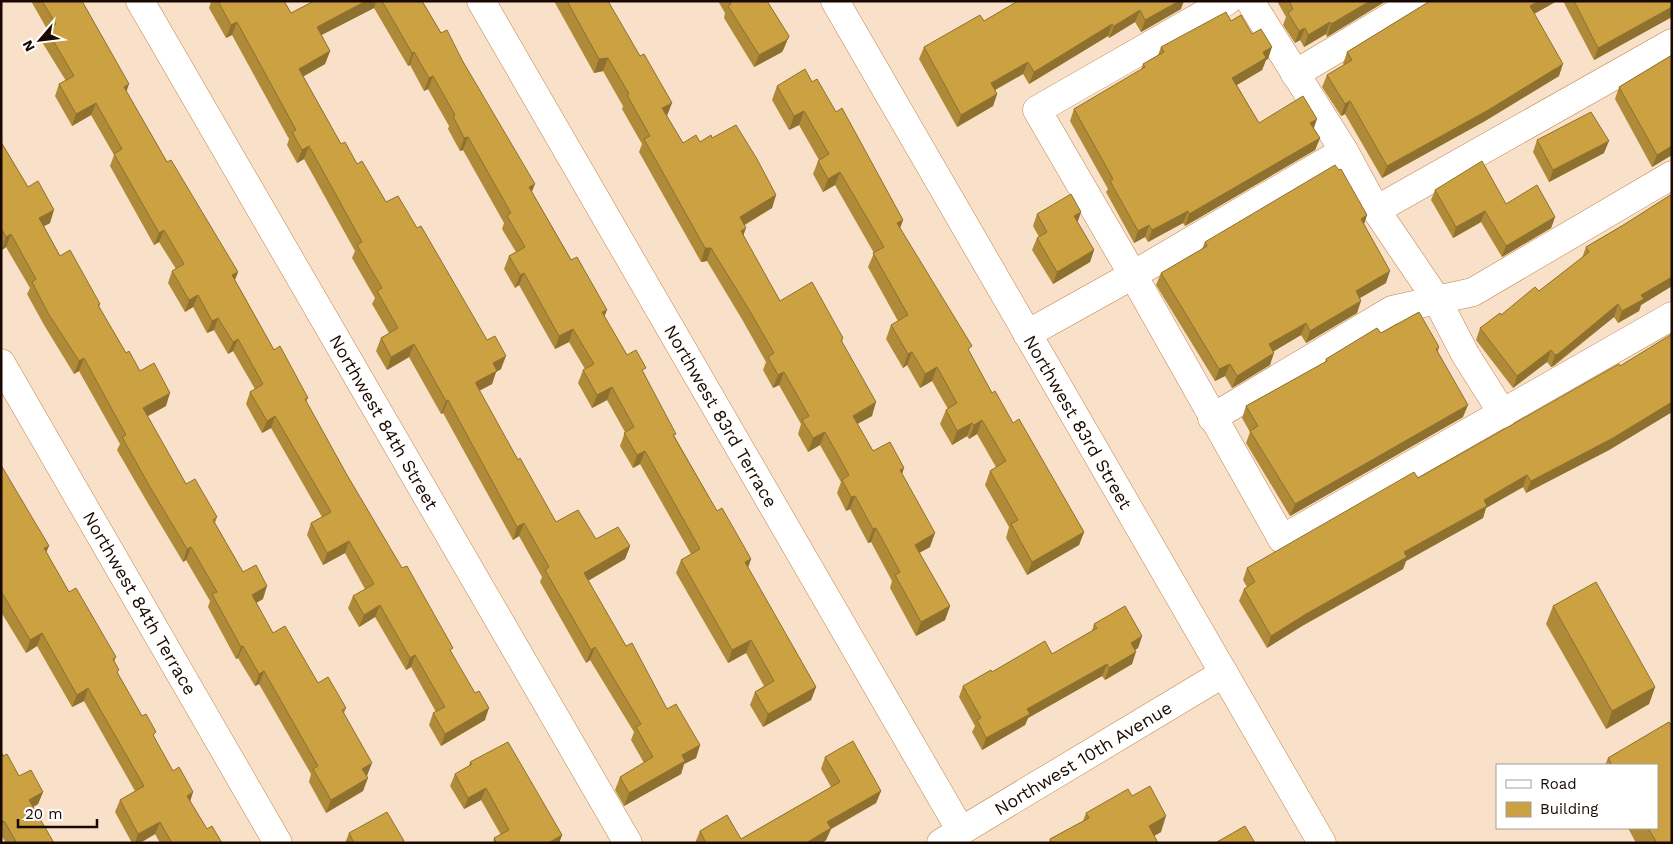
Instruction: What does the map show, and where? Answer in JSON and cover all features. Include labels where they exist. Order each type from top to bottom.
[{"type":"street","name":"Northwest 84th Street","points":[[140,1],[628,843]]},
{"type":"street","name":"Northwest 83rd Terrace","points":[[481,1],[951,837]]},
{"type":"street","name":"Northwest 83rd Street","points":[[835,1],[1322,843]]},
{"type":"street","points":[[1227,1],[1037,110],[1134,274],[1212,418],[1282,539],[1672,316]]},
{"type":"street","points":[[1250,1],[1344,151],[1376,210],[1437,300],[1465,354],[1503,414]]},
{"type":"street","points":[[1295,74],[1417,1]]},
{"type":"street","points":[[1376,210],[1672,43]]},
{"type":"street","points":[[1027,334],[1134,274],[1344,151]]},
{"type":"street","points":[[1212,418],[1392,310],[1473,292],[1672,175]]},
{"type":"street","name":"Northwest 84th Terrace","points":[[1,363],[278,843]]},
{"type":"street","name":"Northwest 10th Avenue","points":[[951,837],[1224,673]]},
{"type":"building","points":[[42,1],[82,1],[129,84],[124,87],[167,162],[171,160],[238,272],[232,275],[274,350],[280,346],[308,398],[305,399],[347,475],[402,568],[407,566],[453,648],[450,650],[475,693],[479,691],[489,708],[445,734],[433,713],[445,707],[415,655],[410,658],[380,605],[364,615],[353,596],[374,584],[349,541],[327,553],[311,523],[331,512],[275,416],[267,421],[250,392],[263,384],[238,339],[233,342],[218,318],[212,321],[198,295],[189,300],[172,271],[184,264],[164,230],[159,233],[114,154],[122,149],[96,103],[76,114],[59,84],[74,76],[47,30],[56,24]]},
{"type":"building","points":[[218,1],[284,1],[291,13],[314,1],[366,1],[317,27],[330,51],[299,69],[341,144],[345,142],[357,164],[362,161],[386,202],[398,196],[417,228],[421,226],[487,340],[495,336],[506,356],[493,363],[497,371],[476,382],[476,384],[518,460],[520,458],[556,522],[578,510],[596,539],[618,527],[630,546],[584,573],[626,646],[632,643],[667,709],[676,704],[700,745],[682,755],[685,761],[629,793],[620,777],[653,757],[636,727],[641,724],[595,647],[591,650],[545,570],[549,567],[524,523],[517,527],[448,400],[446,401],[414,344],[391,357],[381,338],[398,328],[377,291],[382,288],[357,245],[362,242],[309,146],[302,150],[292,132],[296,130],[237,22],[231,25]]},
{"type":"building","points":[[382,1],[422,1],[441,33],[447,30],[462,60],[535,184],[529,187],[571,260],[577,257],[607,310],[602,312],[627,355],[636,350],[646,368],[642,370],[676,434],[673,435],[717,511],[722,508],[751,559],[745,562],[816,687],[768,714],[755,692],[774,681],[751,640],[732,650],[681,560],[700,549],[645,451],[637,455],[624,433],[634,427],[612,387],[597,395],[583,370],[594,364],[573,329],[559,336],[524,273],[520,275],[509,256],[525,247],[507,216],[511,213],[468,137],[464,138],[453,116],[455,115],[433,76],[429,78],[414,52],[412,53]]},
{"type":"building","points":[[567,1],[608,1],[640,56],[644,54],[672,103],[662,108],[683,143],[696,135],[700,142],[711,135],[712,138],[736,125],[776,195],[740,217],[746,228],[741,231],[780,301],[812,282],[843,338],[841,340],[876,402],[853,416],[873,451],[890,442],[904,468],[900,470],[935,533],[915,545],[950,606],[921,622],[895,575],[900,572],[876,528],[873,529],[855,496],[851,497],[842,480],[849,475],[825,432],[813,438],[802,420],[809,416],[784,372],[778,375],[768,357],[774,353],[711,248],[705,248],[644,139],[650,136],[627,95],[629,94],[608,58],[599,59]]},
{"type":"building","points":[[730,1],[767,1],[789,36],[787,40],[759,55],[728,6],[731,4]]},
{"type":"building","points":[[1018,1],[1179,1],[1145,20],[1140,10],[1114,26],[1112,24],[1034,72],[1028,62],[991,83],[997,94],[961,115],[924,47],[980,15],[984,21]]},
{"type":"building","points":[[1289,1],[1370,1],[1308,35],[1305,28],[1299,31],[1288,13],[1293,9]]},
{"type":"building","points":[[1430,1],[1539,1],[1530,6],[1563,64],[1490,109],[1387,166],[1350,101],[1345,104],[1327,75],[1352,60],[1347,52]]},
{"type":"building","points":[[1574,1],[1672,1],[1672,7],[1598,48]]},
{"type":"building","points":[[1226,12],[1231,21],[1241,15],[1252,34],[1261,29],[1272,47],[1263,52],[1266,58],[1232,78],[1259,123],[1303,96],[1317,119],[1310,123],[1320,138],[1189,214],[1188,211],[1152,230],[1149,225],[1138,231],[1110,181],[1113,179],[1074,109],[1145,67],[1143,64],[1164,52],[1161,47]]},
{"type":"building","points":[[1672,55],[1672,146],[1657,155],[1619,87]]},
{"type":"building","points":[[805,69],[812,82],[817,79],[836,112],[842,108],[903,220],[897,223],[972,346],[968,349],[992,393],[995,391],[1013,423],[1019,419],[1084,532],[1032,562],[1011,524],[1018,520],[990,471],[1006,461],[982,420],[957,431],[946,410],[957,403],[937,367],[925,374],[912,352],[908,354],[891,325],[908,315],[873,253],[884,247],[840,172],[828,179],[818,161],[829,154],[804,111],[794,116],[777,86]]},
{"type":"building","points":[[1591,112],[1609,141],[1553,170],[1537,140]]},
{"type":"building","points":[[1,142],[28,187],[38,181],[54,210],[39,218],[60,256],[70,250],[100,304],[98,305],[126,353],[129,351],[140,371],[154,363],[170,393],[143,408],[186,484],[195,479],[217,517],[213,520],[243,572],[256,565],[267,586],[252,595],[273,633],[285,626],[318,683],[328,677],[346,708],[342,710],[372,763],[362,769],[368,778],[331,800],[313,769],[318,766],[264,671],[259,674],[243,646],[241,647],[212,594],[217,592],[191,547],[187,549],[122,437],[126,435],[84,358],[79,361],[48,313],[32,282],[36,279],[11,234],[6,237],[1,228]]},
{"type":"building","points":[[1482,161],[1506,204],[1537,185],[1555,217],[1506,246],[1485,211],[1456,227],[1435,190]]},
{"type":"building","points":[[1335,165],[1339,170],[1341,169],[1367,215],[1361,219],[1390,271],[1356,291],[1361,301],[1310,331],[1306,323],[1269,344],[1274,353],[1237,376],[1230,364],[1219,369],[1161,273],[1207,246],[1205,242]]},
{"type":"building","points":[[1071,194],[1081,212],[1074,216],[1094,250],[1057,272],[1037,238],[1047,232],[1037,214]]},
{"type":"building","points":[[1672,194],[1672,277],[1641,295],[1644,299],[1622,311],[1618,304],[1558,354],[1555,355],[1551,350],[1517,376],[1480,328],[1500,313],[1501,315],[1535,287],[1539,291],[1589,252],[1586,247]]},
{"type":"building","points":[[1419,312],[1439,347],[1436,349],[1468,405],[1295,504],[1250,431],[1258,426],[1246,406],[1327,361],[1326,359],[1377,328],[1381,333]]},
{"type":"building","points":[[1672,334],[1672,402],[1613,438],[1531,481],[1527,475],[1484,500],[1487,506],[1404,552],[1407,557],[1271,636],[1244,589],[1255,582],[1247,568],[1414,472],[1418,478],[1619,364],[1620,366]]},
{"type":"building","points":[[1,465],[49,546],[44,548],[69,592],[76,588],[116,657],[113,659],[119,670],[117,672],[142,716],[146,714],[156,732],[153,735],[173,771],[179,767],[193,792],[187,796],[207,829],[212,826],[222,843],[172,843],[160,822],[138,834],[120,800],[144,786],[88,688],[77,695],[42,633],[30,640],[1,591]]},
{"type":"building","points":[[1596,582],[1655,687],[1612,711],[1553,606]]},
{"type":"building","points":[[1125,606],[1142,636],[1131,643],[1136,652],[1109,668],[1107,664],[1027,709],[1030,714],[986,738],[977,720],[981,718],[963,686],[991,670],[992,672],[1045,641],[1052,654],[1097,628],[1094,624]]},
{"type":"building","points":[[1669,722],[1672,726],[1672,843],[1657,843],[1649,829],[1658,829],[1658,764],[1611,764],[1608,758]]},
{"type":"building","points":[[853,741],[881,791],[827,822],[831,828],[806,843],[706,843],[700,831],[727,815],[741,839],[840,782],[825,757]]},
{"type":"building","points":[[508,742],[562,835],[548,843],[497,843],[494,838],[509,830],[486,788],[468,798],[455,774],[472,764],[470,762]]},
{"type":"building","points":[[1,752],[3,756],[7,754],[19,776],[31,770],[43,792],[29,800],[54,843],[17,843],[4,821],[1,822]]},
{"type":"building","points":[[1150,786],[1166,816],[1149,826],[1158,843],[1052,843],[1050,839],[1089,818],[1086,813],[1128,789],[1132,796]]},
{"type":"building","points":[[387,812],[404,841],[401,843],[354,843],[349,833]]},
{"type":"building","points":[[1245,826],[1255,843],[1217,843],[1217,842]]}]
